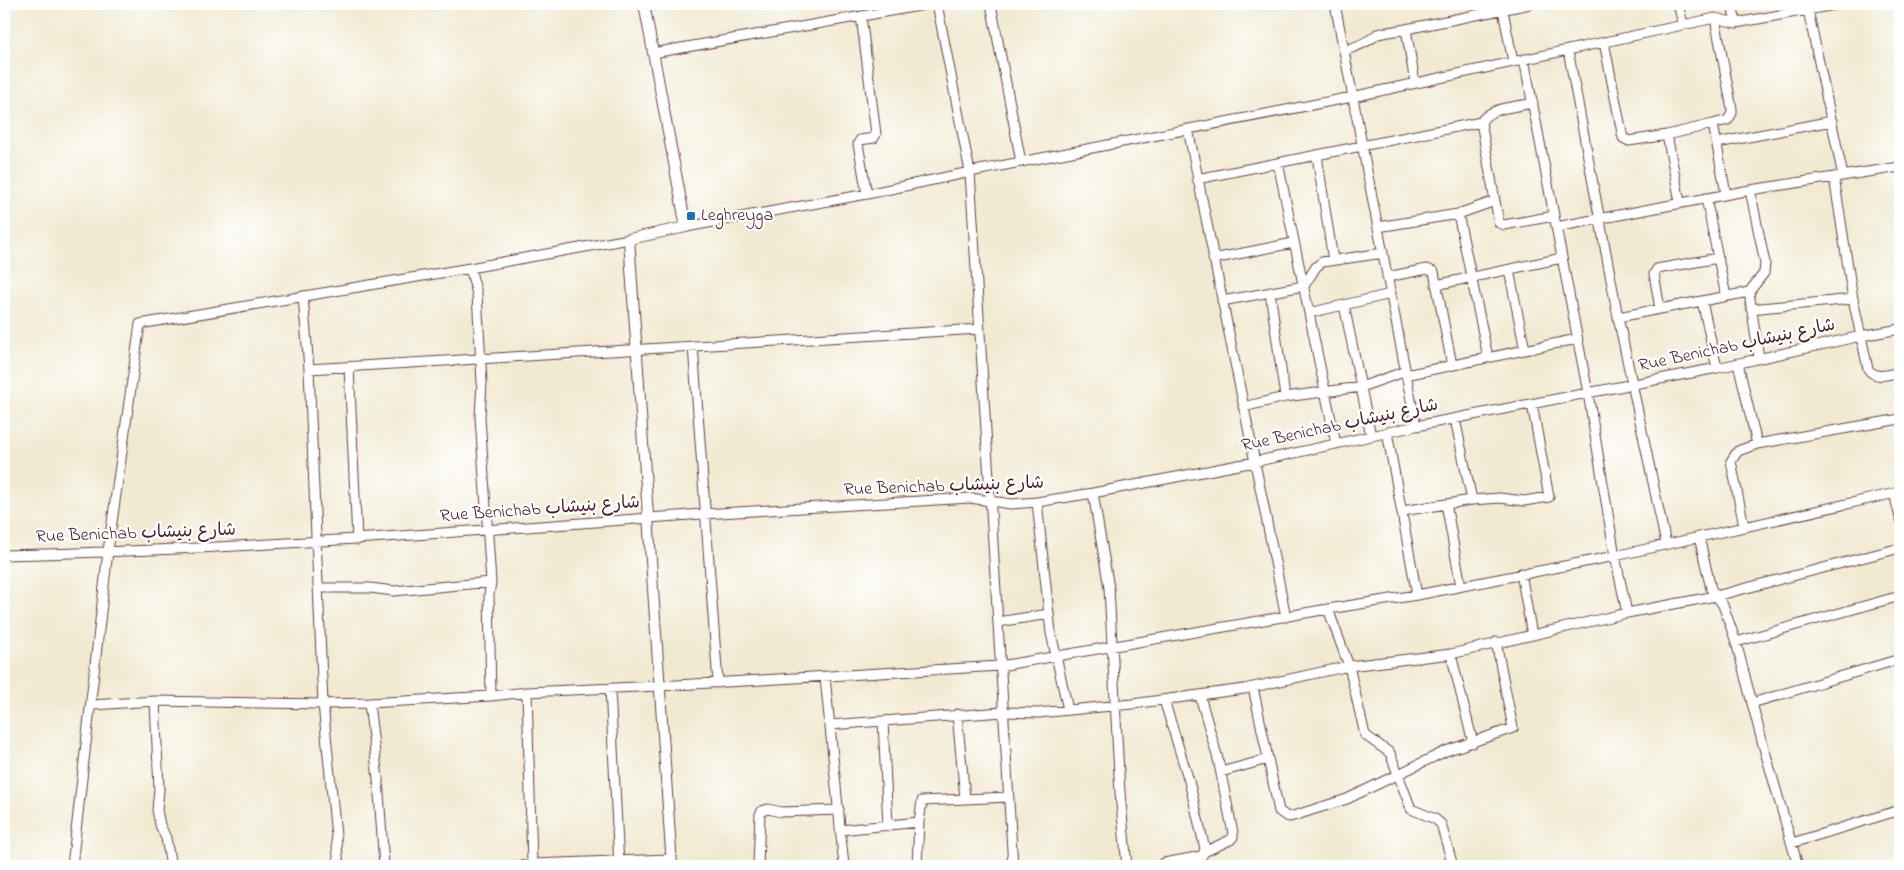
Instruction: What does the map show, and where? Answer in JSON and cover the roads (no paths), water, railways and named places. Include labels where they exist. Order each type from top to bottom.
[{"type":"street","points":[[644,4],[686,227]]},
{"type":"street","points":[[653,53],[930,4]]},
{"type":"street","points":[[938,4],[970,172],[992,501],[1013,866]]},
{"type":"street","points":[[991,4],[1021,162]]},
{"type":"street","points":[[1335,4],[1416,426]]},
{"type":"street","points":[[1344,51],[1374,38],[1377,34],[1503,6],[1530,4]]},
{"type":"street","points":[[1678,4],[1683,24]]},
{"type":"street","points":[[1732,4],[1736,22]]},
{"type":"street","points":[[72,866],[92,705],[108,551],[140,324],[470,268],[867,194],[1352,97],[1683,24],[1715,18],[1736,22],[1812,7],[1840,4]]},
{"type":"street","points":[[1503,6],[1513,62]]},
{"type":"street","points":[[1812,7],[1832,121],[1854,299],[1868,369],[1879,376],[1900,372]]},
{"type":"street","points":[[861,16],[876,134],[874,138],[860,140],[858,144],[867,194]]},
{"type":"street","points":[[1604,42],[1623,138],[1629,141],[1667,135],[1728,120],[1732,113],[1715,18]]},
{"type":"street","points":[[1406,29],[1415,83]]},
{"type":"street","points":[[1568,50],[1618,318],[1666,544]]},
{"type":"street","points":[[1524,60],[1578,338],[1615,556],[1627,613]]},
{"type":"street","points":[[1533,103],[1491,112],[1484,116],[1481,122],[1499,223],[1504,225],[1554,216]]},
{"type":"street","points":[[1717,143],[1832,121]]},
{"type":"street","points":[[1197,179],[1481,122]]},
{"type":"street","points":[[1713,124],[1726,194]]},
{"type":"street","points":[[1188,129],[1286,617]]},
{"type":"street","points":[[1667,135],[1680,202]]},
{"type":"street","points":[[1317,156],[1333,260]]},
{"type":"street","points":[[1278,164],[1336,444]]},
{"type":"street","points":[[1556,227],[1680,202],[1900,167]]},
{"type":"street","points":[[1618,318],[1749,292],[1764,273],[1765,263],[1750,190]]},
{"type":"street","points":[[1706,198],[1726,296]]},
{"type":"street","points":[[1378,227],[1458,214],[1495,201]]},
{"type":"street","points":[[1458,214],[1488,358]]},
{"type":"street","points":[[521,866],[532,864],[671,863],[629,239]]},
{"type":"street","points":[[1213,259],[1293,243]]},
{"type":"street","points":[[1222,301],[1304,286],[1318,264],[1383,253]]},
{"type":"street","points":[[1436,286],[1562,258]]},
{"type":"street","points":[[1660,309],[1654,274],[1657,269],[1718,258]]},
{"type":"street","points":[[470,268],[477,294],[479,358],[482,382],[480,417],[491,582],[489,595],[491,696]]},
{"type":"street","points":[[1387,277],[1430,269],[1434,272],[1452,365]]},
{"type":"street","points":[[1509,270],[1525,350]]},
{"type":"street","points":[[1270,292],[1286,397]]},
{"type":"street","points":[[1749,292],[1759,358]]},
{"type":"street","points":[[1309,313],[1391,294]]},
{"type":"street","points":[[303,296],[309,368],[323,704],[339,866]]},
{"type":"street","points":[[1751,309],[1854,299]]},
{"type":"street","points":[[1702,301],[1718,368]]},
{"type":"street","points":[[1344,305],[1371,436]]},
{"type":"street","points":[[309,368],[980,329]]},
{"type":"street","name":"Rue Benichab شارع بنيشاب","points":[[4,555],[198,549],[357,540],[705,514],[970,498],[1011,504],[1037,502],[1254,462],[1416,426],[1718,368],[1900,329]]},
{"type":"street","points":[[1243,407],[1286,397],[1361,387],[1406,373],[1488,358],[1578,338]]},
{"type":"street","points":[[693,346],[718,683]]},
{"type":"street","points":[[1738,363],[1757,444]]},
{"type":"street","points":[[350,367],[357,540]]},
{"type":"street","points":[[1402,511],[1472,500],[1500,498],[1524,501],[1549,497],[1532,404]]},
{"type":"street","points":[[1455,419],[1472,500]]},
{"type":"street","points":[[1744,526],[1731,461],[1738,451],[1757,444],[1900,419]]},
{"type":"street","points":[[1387,432],[1417,596]]},
{"type":"street","points":[[92,705],[155,701],[369,703],[527,692],[1000,666],[1328,609],[1417,596],[1521,573],[1615,556],[1897,492],[1900,518]]},
{"type":"street","points":[[1093,493],[1109,588],[1120,793],[1127,866]]},
{"type":"street","points":[[1037,502],[1051,633],[1068,710]]},
{"type":"street","points":[[1446,504],[1461,586]]},
{"type":"street","points":[[1699,537],[1710,584],[1723,605],[1736,642],[1798,866]]},
{"type":"street","points":[[830,725],[957,714],[1038,713],[1200,696],[1253,687],[1349,666],[1451,654],[1627,613],[1716,596],[1900,548]]},
{"type":"street","points":[[1521,573],[1532,635]]},
{"type":"street","points":[[318,588],[370,588],[394,591],[491,582]]},
{"type":"street","points":[[1736,642],[1900,596]]},
{"type":"street","points":[[1328,609],[1349,666],[1365,735],[1390,754],[1411,809],[1435,819],[1441,824],[1453,866]]},
{"type":"street","points":[[998,622],[1049,614]]},
{"type":"street","points":[[1253,687],[1279,811],[1290,817],[1347,799],[1446,751],[1513,728],[1496,642]]},
{"type":"street","points":[[1451,654],[1473,743]]},
{"type":"street","points":[[1752,702],[1900,659]]},
{"type":"street","points":[[825,677],[844,866]]},
{"type":"street","points":[[610,688],[618,863]]},
{"type":"street","points":[[527,692],[532,864]]},
{"type":"street","points":[[1159,866],[1164,863],[1202,856],[1204,852],[1233,837],[1221,772],[1200,696]]},
{"type":"street","points":[[1164,700],[1189,781],[1204,852]]},
{"type":"street","points":[[155,701],[159,790],[158,818],[166,838],[171,866]]},
{"type":"street","points":[[369,703],[378,779],[384,866]]},
{"type":"street","points":[[957,714],[965,798]]},
{"type":"street","points":[[882,721],[888,826]]},
{"type":"street","points":[[1221,772],[1268,759]]},
{"type":"street","points":[[917,866],[918,822],[922,800],[1009,798]]},
{"type":"street","points":[[758,866],[760,814],[762,811],[768,809],[781,812],[839,810]]},
{"type":"street","points":[[1792,843],[1900,810]]},
{"type":"street","points":[[840,830],[918,822]]},
{"type":"place","name":"Leghreyga","points":[[691,216]]}]
